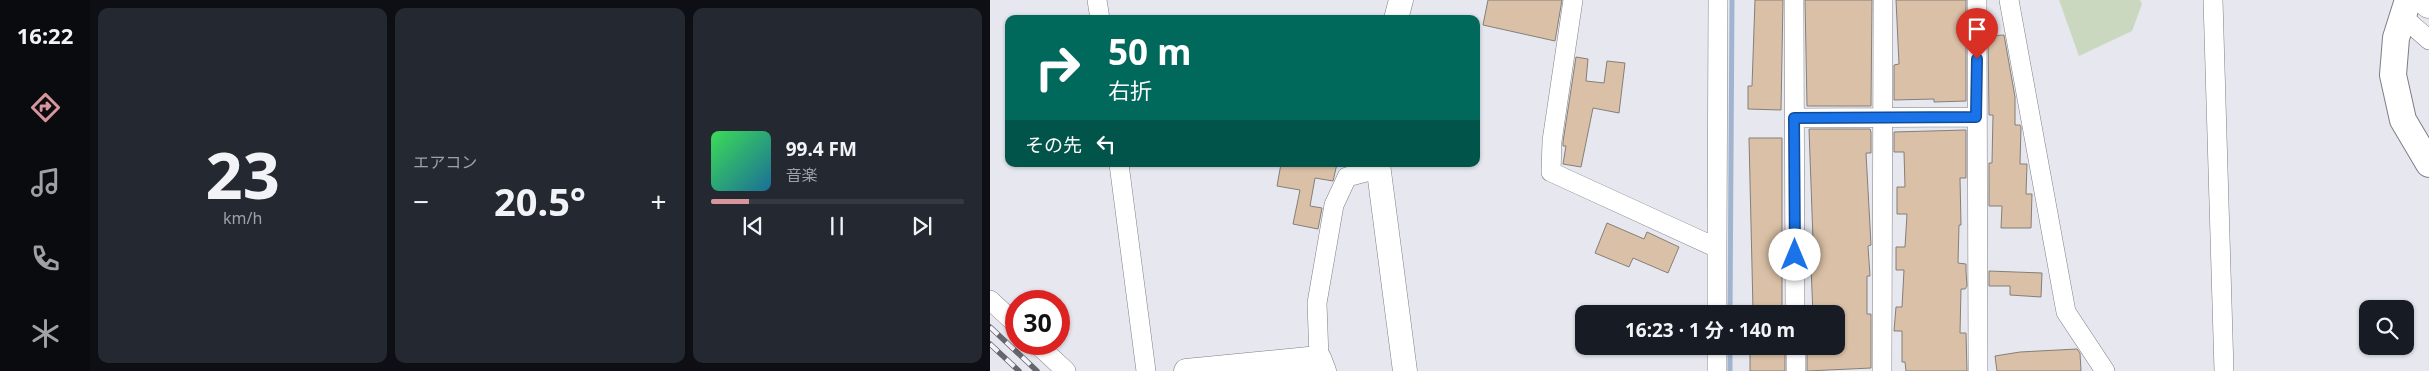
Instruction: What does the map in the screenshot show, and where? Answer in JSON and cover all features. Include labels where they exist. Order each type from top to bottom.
[{"type":"main road","points":[[2413,4],[2396,38],[2393,75],[2403,120],[2429,164]]},
{"type":"street","points":[[1097,0],[1099,15]]},
{"type":"street","points":[[1397,15],[1401,0]]},
{"type":"street","points":[[1573,0],[1552,141],[1551,172],[1718,248]]},
{"type":"street","points":[[1717,305],[1718,0]]},
{"type":"street","points":[[1794,0],[1795,305]]},
{"type":"street","points":[[1882,371],[1884,0]]},
{"type":"street","points":[[1977,0],[1978,371]]},
{"type":"street","points":[[2009,0],[2066,312],[2105,371]]},
{"type":"street","points":[[2213,0],[2224,371]]},
{"type":"street","points":[[2413,4],[2429,40]]},
{"type":"street","points":[[1794,118],[1976,117]]},
{"type":"street","points":[[1119,167],[1146,371]]},
{"type":"street","points":[[1186,371],[1321,364],[1317,303],[1334,205],[1347,177],[1374,167]]},
{"type":"street","points":[[1377,167],[1405,371]]},
{"type":"street","points":[[990,300],[1005,314]]},
{"type":"street","points":[[1049,355],[1066,371]]},
{"type":"street","points":[[1716,371],[1717,355]]},
{"type":"street","points":[[1796,355],[1796,371]]},
{"type":"green space","points":[[2059,0],[2140,0],[2142,4],[2132,31],[2079,56]]},
{"type":"building","points":[[1488,0],[1562,0],[1555,41],[1483,25]]},
{"type":"building","points":[[1755,0],[1783,0],[1781,110],[1748,109],[1748,86],[1752,86]]},
{"type":"building","points":[[1805,0],[1872,0],[1871,106],[1807,106]]},
{"type":"building","points":[[1896,0],[1966,0],[1966,101],[1934,102],[1934,99],[1894,100],[1894,65],[1899,64]]},
{"type":"building","points":[[2004,35],[2015,97],[2015,125],[2020,125],[2021,127],[2020,164],[2027,164],[2026,194],[2032,194],[2031,228],[2001,228],[2002,206],[1989,206],[1989,163],[1992,163],[1993,115],[1989,115],[1988,36]]},
{"type":"building","points":[[1576,57],[1588,59],[1586,81],[1604,83],[1607,61],[1625,63],[1619,113],[1593,108],[1581,167],[1563,164],[1566,146],[1563,146],[1563,142]]},
{"type":"building","points":[[1809,129],[1870,129],[1871,153],[1866,153],[1871,245],[1868,246],[1870,276],[1867,276],[1867,314],[1871,314],[1871,368],[1807,371],[1807,355],[1845,355],[1845,305],[1813,305],[1811,267],[1806,267],[1806,240],[1813,240]]},
{"type":"building","points":[[1966,130],[1966,178],[1960,178],[1961,225],[1959,225],[1958,263],[1966,264],[1967,286],[1965,289],[1961,289],[1960,333],[1966,333],[1967,371],[1906,371],[1905,362],[1902,362],[1902,331],[1894,331],[1896,307],[1902,307],[1904,270],[1896,270],[1896,247],[1905,247],[1907,214],[1897,214],[1897,187],[1905,187],[1904,152],[1894,152],[1894,132]]},
{"type":"building","points":[[1749,138],[1782,138],[1782,305],[1753,305]]},
{"type":"building","points":[[1280,167],[1336,167],[1333,181],[1315,178],[1310,206],[1322,208],[1318,229],[1293,224],[1300,190],[1277,186]]},
{"type":"building","points":[[1607,223],[1644,239],[1647,232],[1679,247],[1668,273],[1633,258],[1629,267],[1595,253]]},
{"type":"building","points":[[1989,271],[2042,273],[2041,297],[2010,295],[2010,286],[1989,286]]},
{"type":"building","points":[[2077,349],[2080,353],[2081,371],[1997,371],[1995,356],[2020,352]]},
{"type":"building","points":[[1750,355],[1785,355],[1785,371],[1750,371]]},
{"type":"waterway","points":[[1730,305],[1732,0]]},
{"type":"waterway","points":[[1730,355],[1730,371]]},
{"type":"railway","points":[[990,327],[1037,371]]},
{"type":"railway","points":[[990,344],[1019,371]]},
{"type":"route","points":[[1795,255],[1794,118],[1976,117],[1977,59]]}]
